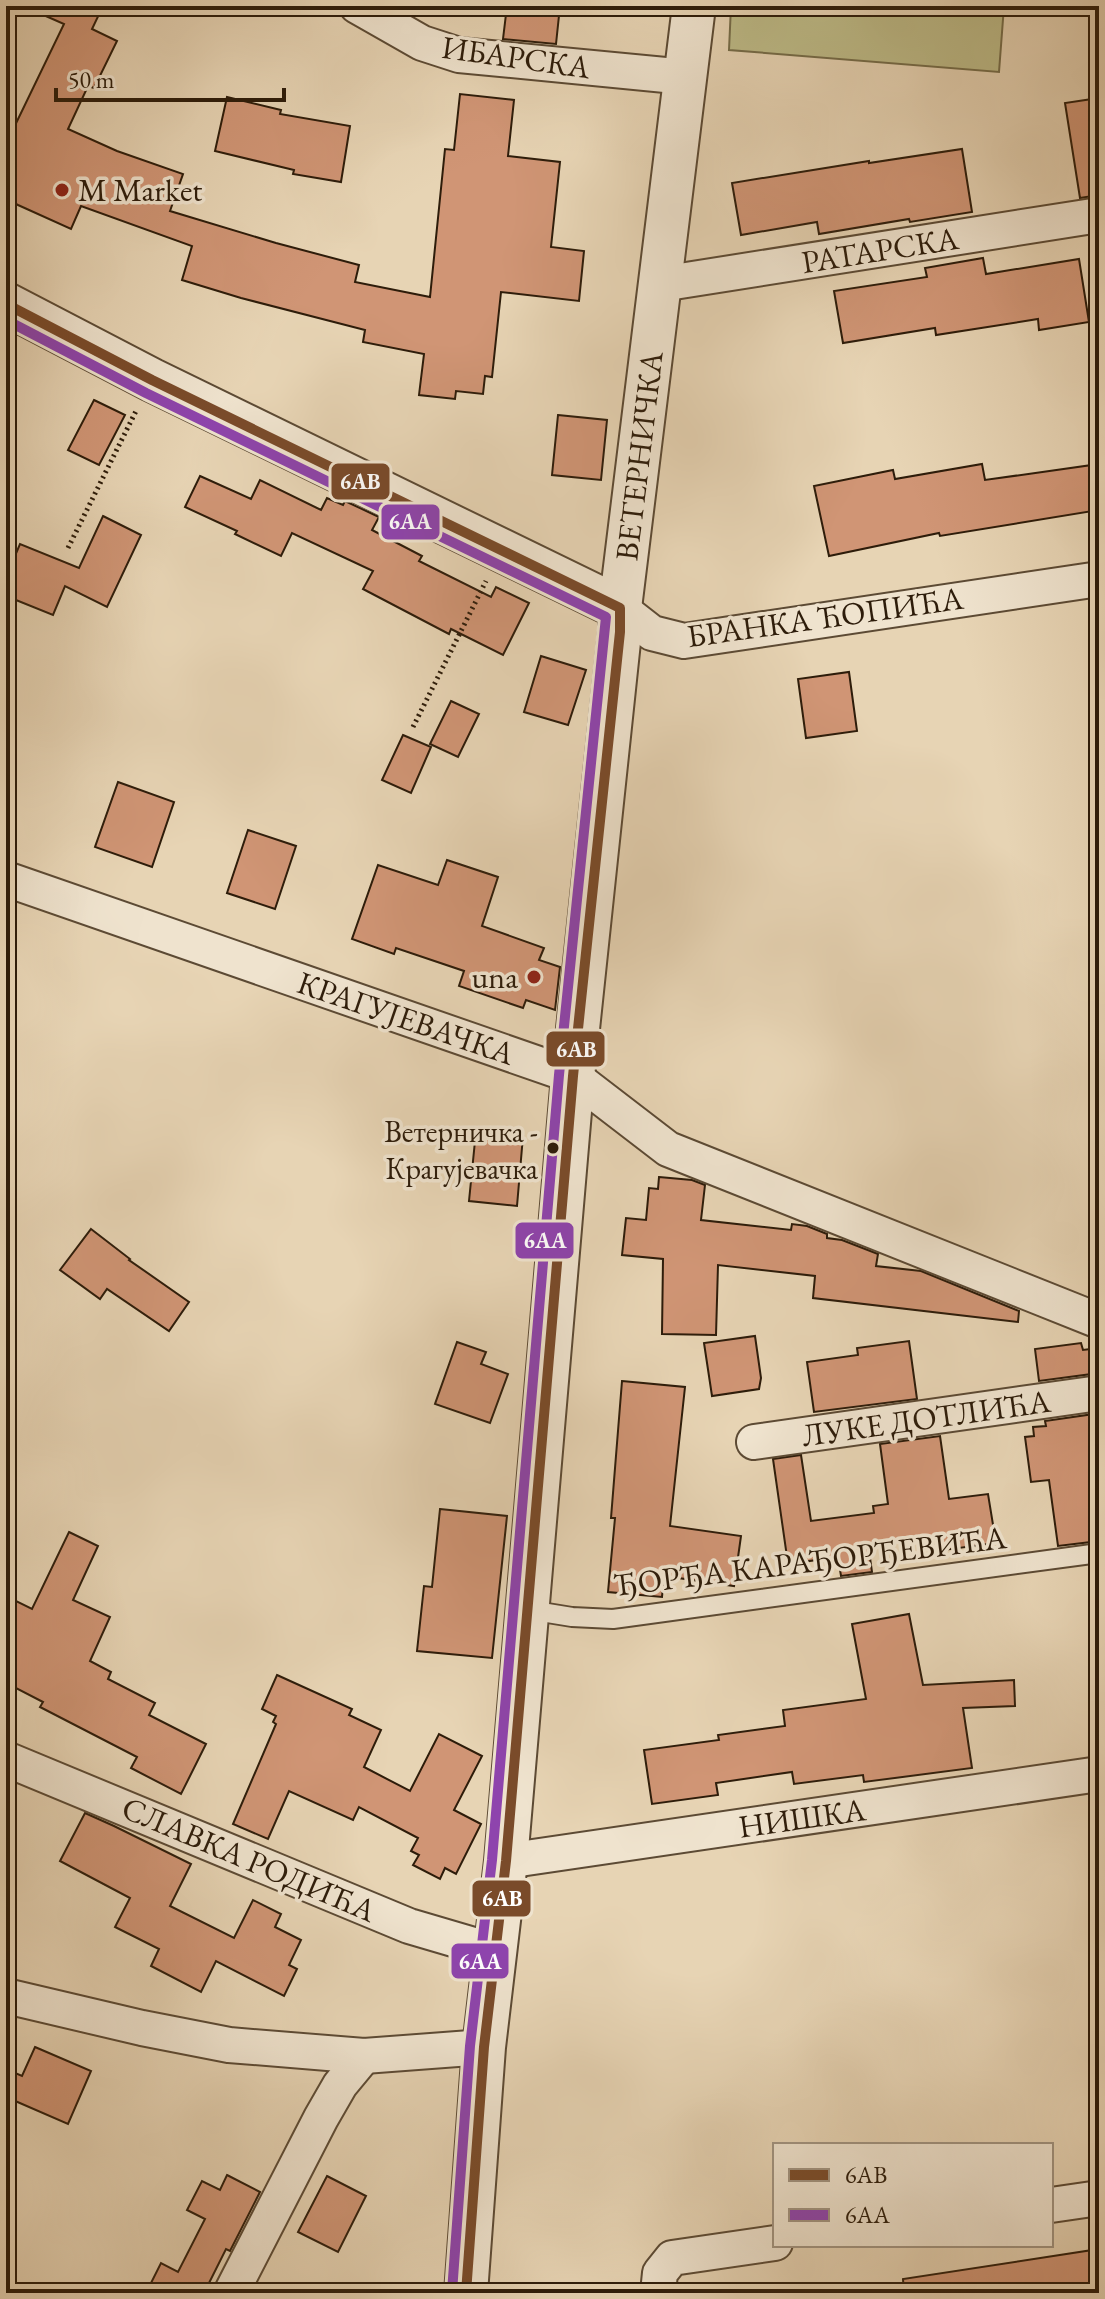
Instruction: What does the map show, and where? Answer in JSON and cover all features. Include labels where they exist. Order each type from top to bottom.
[{"type":"street","name":"ИБАРСКА","points":[[357,6],[422,43],[459,55],[686,77]]},
{"type":"street","name":"ВЕТЕРНИЧКА","points":[[466,2293],[484,2047],[506,1861],[573,1076],[620,608],[694,6]]},
{"type":"street","name":"РАТАРСКА","points":[[661,284],[1099,215]]},
{"type":"street","name":"БРАНКА ЋОПИЋА","points":[[6,304],[152,380],[620,608],[652,633],[684,641],[1099,579]]},
{"type":"street","name":"КРАГУЈЕВАЧКА","points":[[6,879],[573,1076],[668,1149],[1099,1321]]},
{"type":"street","name":"ЛУКЕ ДОТЛИЋА","points":[[754,1442],[1099,1393]]},
{"type":"street","name":"СЛАВКА РОДИЋА","points":[[6,1759],[409,1926],[494,1951]]},
{"type":"street","name":"НИШКА","points":[[506,1861],[1099,1774]]},
{"type":"street","points":[[6,1996],[229,2045],[364,2056],[484,2047]]},
{"type":"street","points":[[231,2293],[321,2118],[340,2085],[364,2056]]},
{"type":"street","points":[[1053,2205],[1099,2198]]},
{"type":"street","points":[[658,2293],[660,2273],[672,2258],[773,2243]]},
{"type":"lane","name":"ЂОРЂА КАРАЂОРЂЕВИЋА","points":[[529,1610],[613,1619],[1099,1553]]},
{"type":"path","points":[[68,548],[152,380]]},
{"type":"path","points":[[413,727],[502,551]]},
{"type":"shaded area","points":[[731,6],[1004,6],[999,72],[729,50]]},
{"type":"building","points":[[23,6],[103,6],[92,29],[117,41],[94,88],[88,86],[68,129],[117,151],[183,174],[170,211],[359,265],[355,282],[430,297],[445,149],[454,150],[460,94],[514,100],[508,156],[560,162],[551,247],[584,251],[579,301],[501,292],[492,377],[485,376],[483,394],[456,391],[455,399],[419,395],[424,354],[363,342],[365,330],[182,280],[192,246],[81,206],[71,229],[6,199],[6,144],[64,24]]},
{"type":"building","points":[[507,6],[560,6],[556,44],[503,39]]},
{"type":"building","points":[[227,97],[281,110],[280,114],[350,126],[341,182],[293,174],[294,170],[215,151]]},
{"type":"building","points":[[1099,98],[1099,195],[1080,198],[1065,103]]},
{"type":"building","points":[[962,149],[972,212],[819,234],[817,222],[741,235],[732,183]]},
{"type":"building","points":[[983,258],[986,274],[1079,259],[1089,322],[1039,330],[1038,319],[936,335],[935,328],[843,343],[834,291],[927,277],[925,268]]},
{"type":"building","points":[[94,400],[125,415],[99,465],[68,450]]},
{"type":"building","points":[[558,415],[607,420],[601,480],[552,475]]},
{"type":"building","points":[[982,464],[985,480],[1099,464],[1099,510],[940,536],[939,533],[829,556],[814,486],[893,470],[895,479]]},
{"type":"building","points":[[200,476],[251,499],[260,480],[321,510],[327,498],[343,505],[345,501],[379,517],[372,530],[422,556],[419,561],[491,597],[496,587],[529,603],[503,655],[451,629],[449,634],[363,589],[373,571],[292,533],[281,556],[185,507]]},
{"type":"building","points":[[103,516],[141,535],[107,607],[65,586],[53,615],[6,596],[6,577],[20,544],[79,568]]},
{"type":"building","points":[[541,656],[586,670],[568,725],[524,712]]},
{"type":"building","points":[[849,672],[857,731],[806,738],[798,679]]},
{"type":"building","points":[[451,701],[479,714],[458,757],[430,744]]},
{"type":"building","points":[[403,735],[431,747],[411,793],[382,780]]},
{"type":"building","points":[[118,782],[174,802],[152,867],[95,847]]},
{"type":"building","points":[[248,830],[296,846],[275,909],[227,893]]},
{"type":"building","points":[[447,860],[498,877],[482,926],[544,948],[539,960],[560,967],[555,1010],[526,1000],[523,1008],[459,986],[464,971],[396,948],[394,954],[352,939],[378,865],[438,885]]},
{"type":"building","points":[[476,1131],[523,1136],[517,1206],[469,1201]]},
{"type":"building","points":[[659,1177],[692,1180],[705,1185],[701,1220],[791,1230],[792,1224],[807,1226],[827,1234],[827,1238],[842,1240],[878,1254],[876,1266],[921,1271],[1019,1311],[1018,1322],[813,1298],[815,1276],[718,1265],[716,1335],[662,1334],[663,1259],[622,1255],[626,1218],[646,1220],[649,1188],[658,1189]]},
{"type":"building","points":[[91,1229],[189,1302],[169,1331],[107,1289],[100,1299],[60,1270]]},
{"type":"building","points":[[755,1336],[761,1378],[759,1389],[712,1396],[704,1343]]},
{"type":"building","points":[[909,1341],[917,1399],[814,1412],[807,1362],[858,1355],[857,1348]]},
{"type":"building","points":[[457,1342],[486,1352],[481,1364],[508,1374],[490,1423],[435,1404]]},
{"type":"building","points":[[1081,1343],[1083,1350],[1099,1348],[1099,1373],[1039,1381],[1035,1349]]},
{"type":"building","points":[[622,1381],[685,1387],[670,1526],[741,1536],[734,1586],[664,1576],[662,1597],[608,1592]]},
{"type":"building","points":[[1094,1414],[1099,1457],[1099,1541],[1058,1546],[1049,1480],[1031,1482],[1025,1437],[1034,1436],[1033,1427],[1046,1426],[1045,1421]]},
{"type":"building","points":[[940,1436],[949,1499],[988,1494],[996,1543],[944,1550],[942,1535],[868,1544],[872,1572],[841,1576],[838,1557],[788,1564],[773,1459],[801,1455],[811,1521],[874,1513],[873,1506],[888,1504],[880,1444]]},
{"type":"building","points":[[440,1509],[507,1516],[492,1658],[417,1651],[424,1586],[432,1587]]},
{"type":"building","points":[[69,1532],[98,1546],[73,1600],[110,1617],[90,1661],[111,1672],[108,1679],[155,1703],[149,1715],[206,1744],[181,1794],[131,1768],[137,1757],[40,1707],[43,1702],[6,1683],[6,1596],[32,1609]]},
{"type":"building","points":[[909,1614],[923,1685],[1014,1680],[1015,1706],[963,1708],[972,1768],[864,1782],[863,1775],[794,1784],[792,1772],[716,1783],[718,1795],[652,1804],[644,1750],[719,1740],[718,1735],[785,1726],[783,1710],[866,1699],[852,1624]]},
{"type":"building","points":[[277,1675],[352,1709],[349,1715],[381,1730],[364,1767],[410,1791],[439,1734],[482,1756],[454,1810],[481,1824],[456,1874],[445,1868],[440,1879],[413,1865],[419,1855],[411,1851],[418,1838],[359,1807],[353,1820],[289,1791],[268,1839],[233,1824],[276,1724],[273,1722],[276,1716],[262,1709]]},
{"type":"building","points":[[85,1813],[191,1864],[170,1906],[234,1938],[253,1900],[281,1914],[275,1927],[301,1940],[289,1965],[297,1969],[284,1996],[216,1961],[201,1992],[151,1966],[159,1949],[115,1927],[130,1898],[60,1861]]},
{"type":"building","points":[[35,2047],[91,2071],[68,2124],[6,2097],[6,2069],[22,2076]]},
{"type":"building","points":[[227,2175],[260,2192],[230,2251],[226,2249],[207,2287],[212,2289],[211,2293],[146,2293],[161,2263],[178,2272],[205,2219],[187,2210],[202,2181],[220,2190]]},
{"type":"building","points":[[327,2176],[366,2196],[338,2252],[298,2232]]},
{"type":"building","points":[[1099,2249],[1099,2293],[904,2293],[903,2279]]},
{"type":"transit line","name":"6AB","points":[[6,304],[152,380],[620,608],[573,1076],[506,1861],[484,2047],[466,2293]]},
{"type":"transit line","name":"6AA","points":[[6,320],[146,393],[606,617],[559,1075],[492,1860],[470,2046],[452,2292]]},
{"type":"place","name":"M Market","points":[[62,190]]},
{"type":"place","name":"una","points":[[534,977]]},
{"type":"place","name":"Ветерничка - Крагујевачка","points":[[553,1148]]}]
